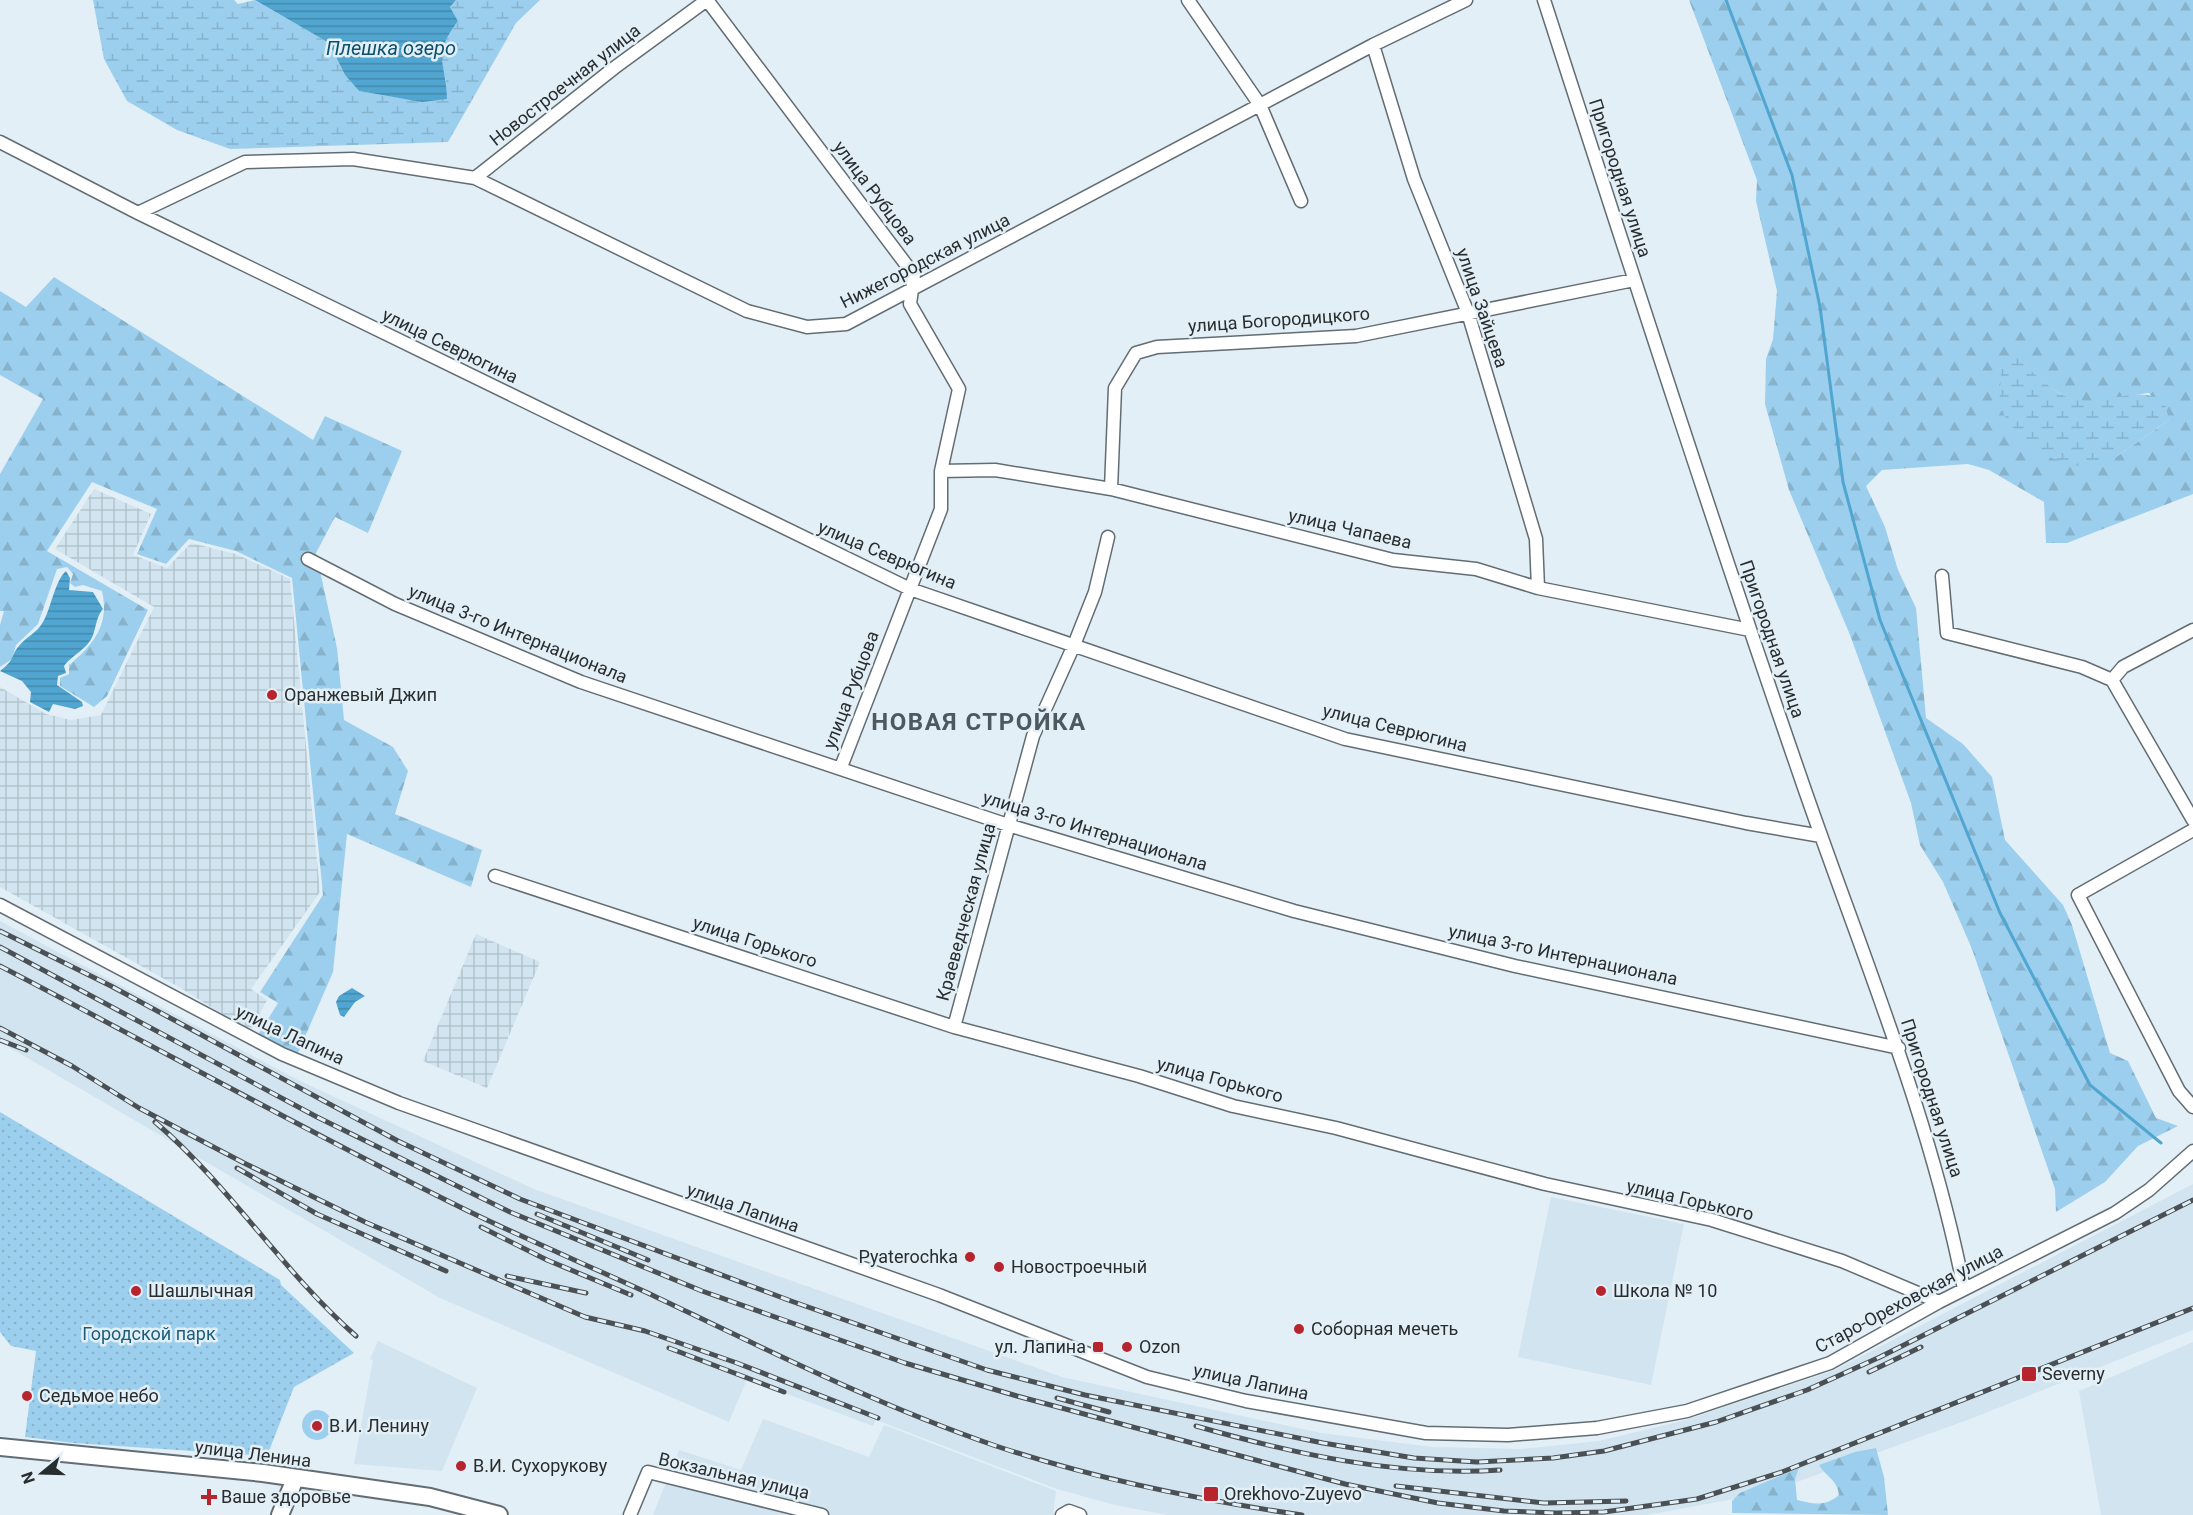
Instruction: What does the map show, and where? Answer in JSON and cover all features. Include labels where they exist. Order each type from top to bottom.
[{"type":"main road","name":"улица Ленина","points":[[0,1447],[295,1479],[430,1497],[499,1515]]},
{"type":"main road","points":[[280,1515],[295,1479]]},
{"type":"street","name":"Новостроечная улица","points":[[475,178],[614,68],[707,0]]},
{"type":"street","name":"улица Рубцова","points":[[707,0],[914,275],[910,304],[959,389],[941,471],[941,509],[841,767]]},
{"type":"street","points":[[1188,0],[1260,105],[1301,201]]},
{"type":"street","name":"Нижегородская улица","points":[[138,213],[245,162],[353,159],[475,178],[747,311],[807,327],[846,324],[1373,45],[1467,0]]},
{"type":"street","name":"Пригородная улица","points":[[1544,0],[1750,630],[1821,836],[1899,1048],[1945,1198],[1964,1289]]},
{"type":"street","name":"улица Зайцева","points":[[1373,45],[1414,179],[1468,313],[1536,539],[1538,588]]},
{"type":"street","name":"улица Севрюгина","points":[[0,142],[138,213],[910,589],[1345,739],[1746,823],[1821,836]]},
{"type":"street","name":"улица Богородицкого","points":[[1111,489],[1114,388],[1136,353],[1156,346],[1356,336],[1634,280]]},
{"type":"street","name":"улица Чапаева","points":[[941,471],[995,470],[1111,489],[1393,560],[1476,569],[1538,588],[1750,630]]},
{"type":"street","name":"Краеведческая улица","points":[[954,1027],[1033,736],[1095,592],[1108,537]]},
{"type":"street","name":"улица 3-го Интернационала","points":[[308,559],[395,604],[581,682],[841,767],[1008,825],[1317,917],[1515,966],[1899,1048]]},
{"type":"street","points":[[1942,576],[1947,633],[2082,667],[2112,680],[2193,820]]},
{"type":"street","points":[[2112,680],[2123,667],[2193,630]]},
{"type":"street","points":[[2193,830],[2078,895],[2179,1091],[2193,1107]]},
{"type":"street","name":"улица Горького","points":[[495,876],[954,1027],[1138,1076],[1233,1106],[1336,1128],[1545,1184],[1712,1220],[1842,1261],[1939,1302]]},
{"type":"street","name":"улица Лапина","points":[[0,905],[200,1013],[282,1054],[399,1103],[594,1175],[939,1295],[1147,1377],[1246,1401],[1426,1433],[1508,1435]]},
{"type":"street","name":"Старо-Ореховская улица","points":[[1508,1435],[1597,1428],[1687,1411],[1830,1363],[1939,1302],[2115,1213],[2149,1190],[2193,1151]]},
{"type":"street","name":"Вокзальная улица","points":[[630,1515],[648,1472],[822,1515]]},
{"type":"street","points":[[1062,1515],[1069,1511],[1080,1515]]},
{"type":"shaded area","points":[[94,489],[151,514],[133,555],[167,568],[191,543],[236,554],[290,579],[320,892],[251,989],[267,1000],[250,1032],[184,990],[0,887],[0,687],[46,714],[71,720],[101,715],[154,607],[55,549]]},
{"type":"shaded area","points":[[0,921],[298,1080],[534,1189],[1062,1377],[1321,1433],[1432,1447],[1521,1449],[1599,1441],[1686,1420],[1835,1370],[2193,1184],[2193,1330],[1970,1419],[1766,1493],[1647,1515],[1167,1515],[1115,1505],[1057,1489],[876,1420],[873,1426],[747,1379],[729,1422],[440,1298],[0,1042]]},
{"type":"shaded area","points":[[476,934],[540,962],[487,1088],[423,1061]]},
{"type":"shaded area","name":"Школа № 10","points":[[1551,1197],[1684,1224],[1651,1385],[1518,1357]]},
{"type":"shaded area","points":[[378,1341],[477,1388],[442,1471],[354,1464],[373,1360],[370,1359]]},
{"type":"shaded area","points":[[2193,1342],[2193,1515],[2101,1515],[2079,1391]]},
{"type":"shaded area","points":[[763,1419],[869,1457],[884,1425],[1056,1491],[1053,1515],[653,1515],[679,1450],[741,1470]]},
{"type":"green space","points":[[93,0],[234,0],[238,4],[255,0],[329,43],[345,75],[359,91],[400,98],[446,81],[442,56],[445,43],[458,21],[450,7],[456,0],[540,0],[516,23],[448,142],[230,149],[177,130],[127,101],[104,59]]},
{"type":"green space","points":[[1689,0],[2193,0],[2193,494],[2067,543],[2046,543],[2044,502],[1989,470],[1968,464],[1882,470],[1866,486],[1885,527],[1898,570],[1916,608],[1926,718],[1963,744],[1992,777],[2005,840],[2063,905],[2072,925],[2110,1053],[2128,1061],[2156,1118],[2178,1126],[2138,1146],[2105,1182],[2056,1212],[2055,1189],[1972,949],[1943,882],[1920,845],[1911,803],[1850,635],[1789,490],[1765,404],[1766,359],[1773,339],[1777,291],[1756,201],[1757,180]],"holes":[[[2030,370],[2055,390],[2077,400],[2097,401],[2149,393],[2169,420],[2116,457]]]},
{"type":"green space","points":[[54,277],[313,440],[325,416],[402,451],[368,533],[335,517],[316,553],[337,648],[344,720],[393,747],[408,771],[395,814],[482,850],[471,887],[347,834],[333,972],[298,1053],[258,1035],[278,1003],[260,992],[323,895],[292,578],[236,551],[189,539],[166,564],[137,554],[157,509],[92,482],[47,551],[148,610],[107,696],[94,707],[60,686],[60,678],[69,674],[69,665],[98,633],[104,614],[102,591],[83,585],[75,587],[70,583],[73,574],[67,567],[57,569],[38,624],[16,645],[12,659],[0,667],[0,625],[4,611],[0,611],[0,474],[43,399],[0,375],[0,291],[26,307]]},
{"type":"green space","points":[[2017,357],[2043,381],[2066,397],[2085,401],[2130,395],[2152,396],[2164,400],[2169,420],[2116,457],[2096,465],[2075,466],[2043,455],[2009,424],[1999,405],[2002,362]]},
{"type":"green space","name":"Городской парк","points":[[0,1112],[280,1280],[281,1285],[354,1353],[294,1387],[267,1456],[73,1443],[25,1437],[36,1351],[11,1346],[0,1332]]},
{"type":"green space","points":[[317,1410],[328,1414],[332,1425],[328,1436],[317,1440],[306,1436],[302,1425],[306,1414]]},
{"type":"green space","points":[[1876,1448],[1884,1477],[1888,1515],[1732,1513],[1732,1501],[1740,1493],[1799,1468],[1795,1479],[1797,1500],[1824,1503],[1834,1499],[1839,1495],[1838,1490],[1819,1465],[1855,1452]]},
{"type":"water","name":"Плешка озеро","points":[[255,0],[456,0],[450,7],[458,21],[442,51],[447,99],[422,102],[359,91],[345,75],[329,43]]},
{"type":"water","points":[[66,571],[70,578],[69,590],[93,592],[103,609],[91,640],[64,666],[66,673],[58,676],[57,685],[82,702],[83,706],[75,709],[53,704],[49,712],[30,702],[31,692],[22,681],[0,671],[11,660],[16,649],[41,626],[59,581]]},
{"type":"water","points":[[352,988],[365,996],[355,1002],[344,1017],[340,1015],[336,1002],[339,996]]},
{"type":"waterway","points":[[1726,0],[1792,175],[1820,307],[1843,482],[1880,620],[2000,913],[2090,1085],[2161,1143]]},
{"type":"railway","points":[[0,931],[111,986],[398,1141],[520,1199],[791,1301],[987,1370],[1085,1395],[1323,1443],[1414,1458],[1477,1462],[1553,1458],[1604,1451],[1716,1422],[1807,1390],[1880,1357],[2193,1200]]},
{"type":"railway","points":[[0,947],[317,1117],[510,1212],[702,1291],[905,1363],[1017,1396],[1345,1484],[1438,1503],[1504,1511],[1556,1513],[1604,1512],[1697,1499],[1782,1472],[2193,1308]]},
{"type":"railway","points":[[0,966],[288,1119],[462,1208],[821,1375],[908,1413],[996,1446],[1071,1469],[1225,1503],[1302,1515]]},
{"type":"railway","points":[[0,1028],[72,1066],[139,1108],[244,1163],[365,1222],[585,1317],[645,1331],[737,1363],[878,1418]]},
{"type":"railway","points":[[0,1040],[26,1050]]},
{"type":"railway","points":[[155,1122],[208,1173],[304,1284],[356,1336]]},
{"type":"railway","points":[[237,1168],[317,1214],[446,1271]]},
{"type":"railway","points":[[537,1214],[648,1260]]},
{"type":"railway","points":[[481,1227],[547,1260],[631,1295]]},
{"type":"railway","points":[[507,1276],[586,1293]]},
{"type":"railway","points":[[1869,1372],[1921,1347]]},
{"type":"railway","points":[[669,1348],[784,1392]]},
{"type":"railway","points":[[1057,1398],[1109,1412]]},
{"type":"railway","points":[[1196,1426],[1270,1446],[1385,1467],[1423,1470],[1500,1470]]},
{"type":"railway","points":[[1396,1486],[1544,1503],[1626,1501]]},
{"type":"place","name":"Оранжевый Джип","points":[[272,695]]},
{"type":"place","name":"Pyaterochka","points":[[970,1257]]},
{"type":"place","name":"Новостроечный","points":[[999,1267]]},
{"type":"place","name":"Шашлычная","points":[[136,1291]]},
{"type":"place","name":"Школа № 10","points":[[1601,1291]]},
{"type":"place","name":"Соборная мечеть","points":[[1299,1329]]},
{"type":"place","name":"ул. Лапина","points":[[1098,1347]]},
{"type":"place","name":"Ozon","points":[[1127,1347]]},
{"type":"place","name":"Severny","points":[[2029,1374]]},
{"type":"place","name":"Седьмое небо","points":[[27,1396]]},
{"type":"place","name":"В.И. Ленину","points":[[317,1426]]},
{"type":"place","name":"В.И. Сухорукову","points":[[461,1466]]},
{"type":"place","name":"Orekhovo-Zuyevo","points":[[1211,1494]]},
{"type":"place","name":"Ваше здоровье","points":[[209,1497]]},
{"type":"district","name":"НОВАЯ СТРОЙКА","points":[[979,722]]}]
